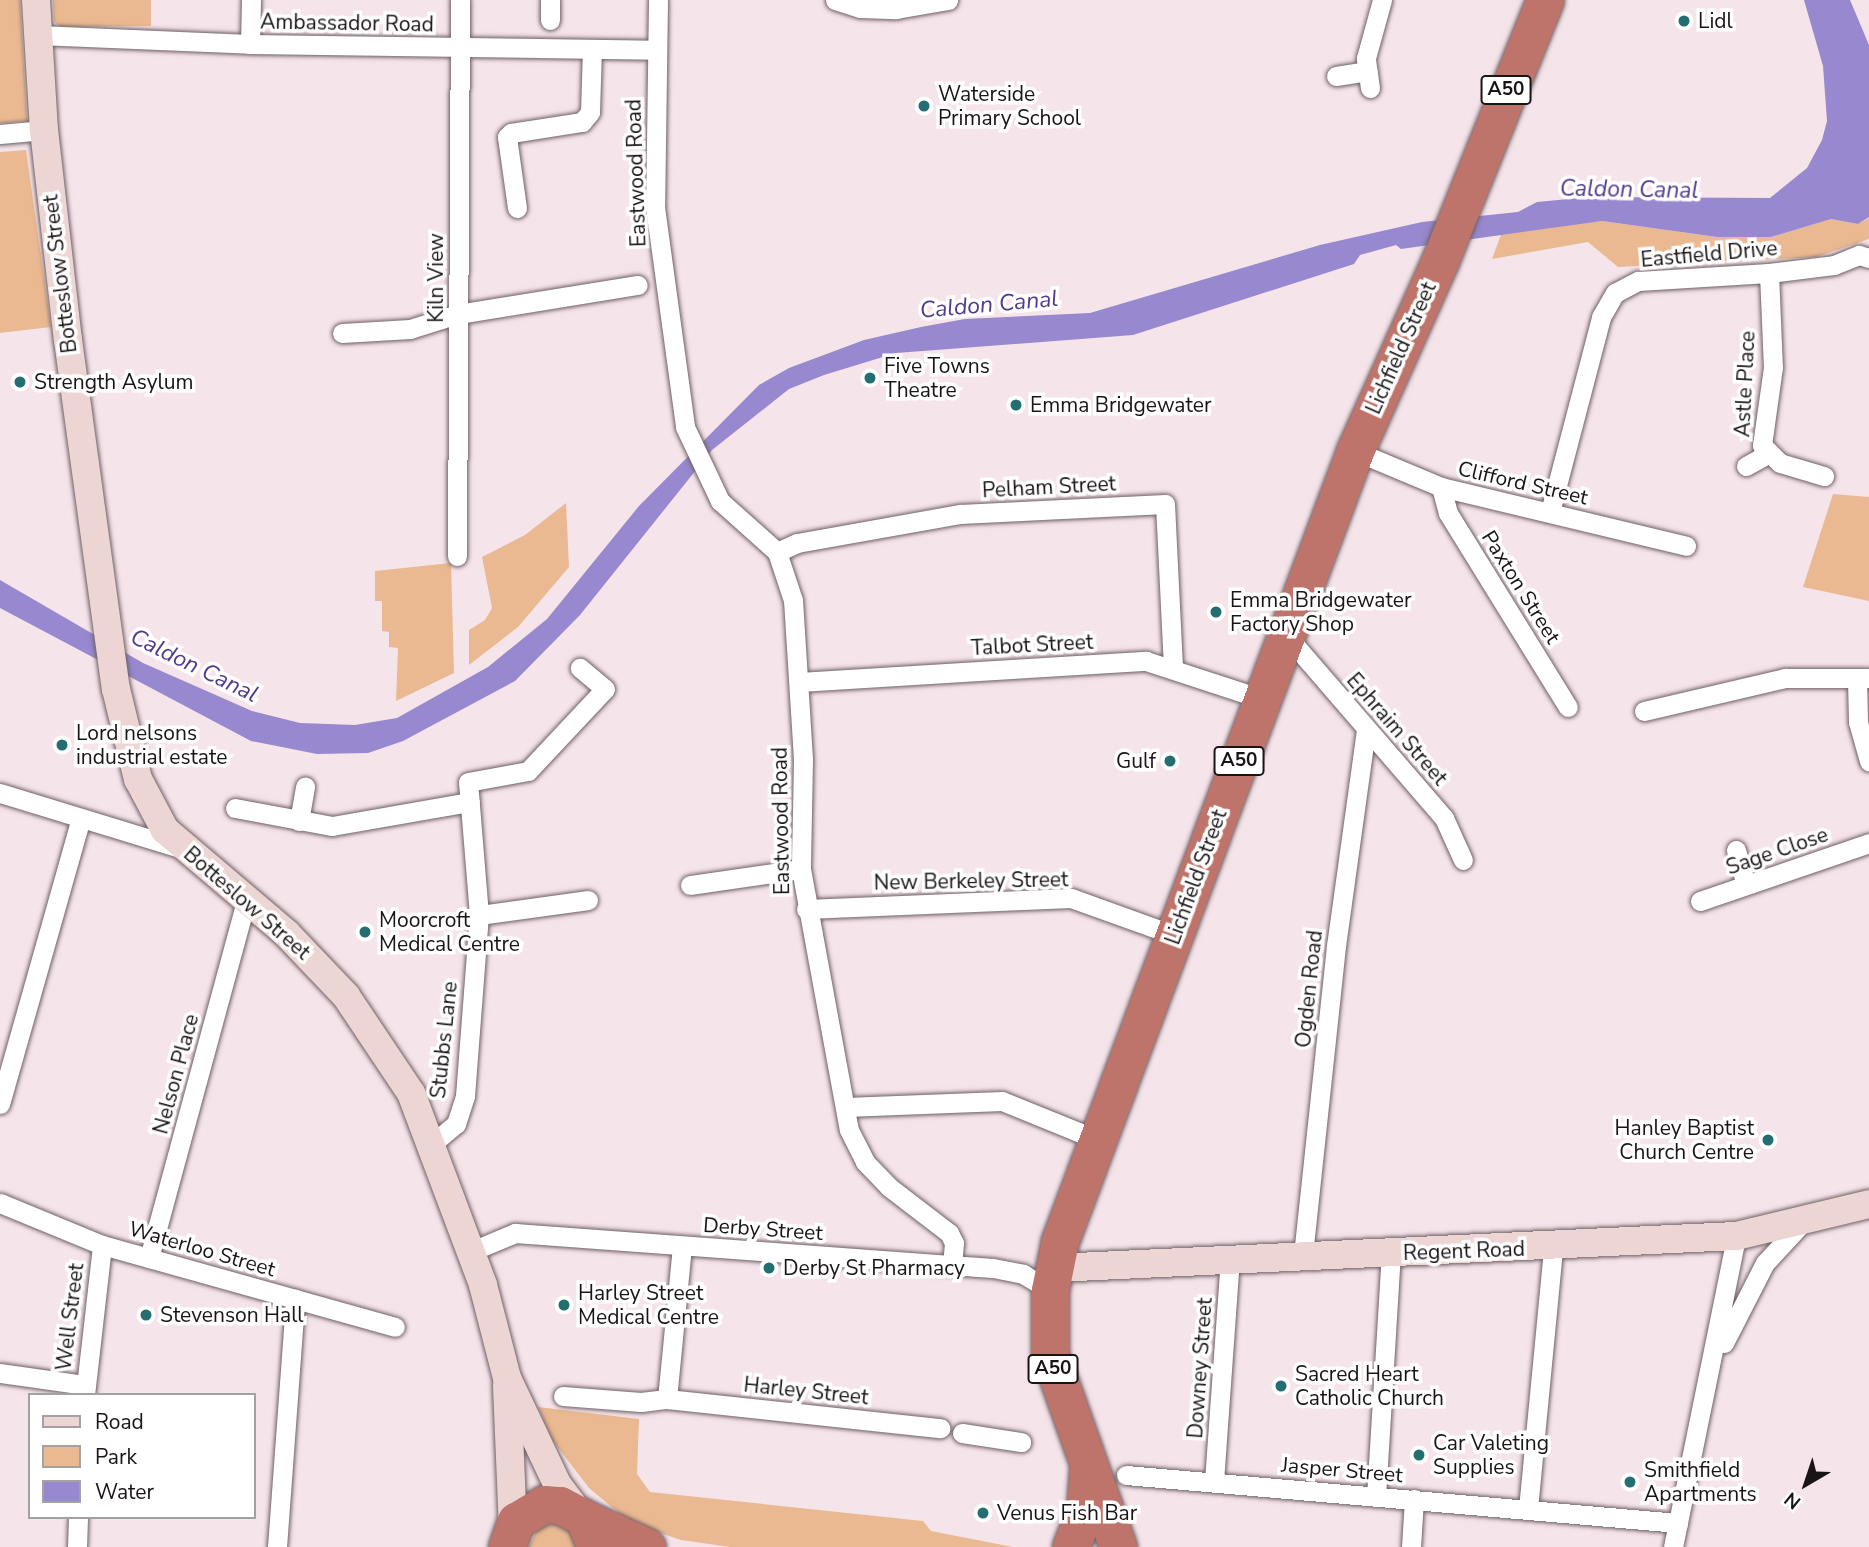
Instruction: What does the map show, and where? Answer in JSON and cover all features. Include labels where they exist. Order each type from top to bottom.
[{"type":"highway","name":"Lichfield Street","points":[[1118,1547],[1050,1355],[1052,1279],[1098,1139],[1355,451],[1440,261],[1545,0]]},
{"type":"highway","name":"Lichfield Street","points":[[1071,1547],[1085,1511],[1088,1465]]},
{"type":"highway","points":[[507,1539],[528,1510],[544,1504],[560,1504],[587,1526],[647,1547]]},
{"type":"street","name":"Botteslow Street","points":[[36,0],[44,130],[68,340],[116,689],[138,779],[165,830],[184,850],[287,934],[346,996],[411,1093],[433,1143],[472,1251],[507,1378],[557,1484],[587,1526]]},
{"type":"street","points":[[250,44],[251,0]]},
{"type":"street","name":"Kiln View","points":[[457,556],[460,0]]},
{"type":"street","name":"Eastwood Road","points":[[658,0],[655,50],[655,207],[685,427],[720,501],[777,552],[793,600],[799,682],[801,869],[806,909],[849,1130],[865,1162],[889,1187],[949,1233],[954,1244],[952,1264]]},
{"type":"street","points":[[835,0],[860,8],[948,0]]},
{"type":"street","points":[[1336,76],[1369,79],[1366,58],[1382,0]]},
{"type":"street","name":"Ambassador Road","points":[[38,35],[250,44],[655,50]]},
{"type":"street","points":[[517,208],[508,138],[510,133],[582,122],[590,113],[593,49]]},
{"type":"street","points":[[0,134],[44,130]]},
{"type":"street","name":"Eastfield Drive","points":[[1550,512],[1601,317],[1615,293],[1638,281],[1769,272],[1834,265],[1859,256],[1869,258]]},
{"type":"street","name":"Astle Place","points":[[1769,272],[1773,367],[1762,445],[1780,463],[1824,476]]},
{"type":"street","points":[[342,333],[410,329],[458,314],[638,285]]},
{"type":"street","name":"Clifford Street","points":[[1355,451],[1441,487],[1686,546]]},
{"type":"street","name":"Astle Place","points":[[1746,466],[1769,453]]},
{"type":"street","name":"Paxton Street","points":[[1441,487],[1448,513],[1568,707]]},
{"type":"street","name":"Pelham Street","points":[[777,552],[797,543],[960,514],[1165,504],[1173,667]]},
{"type":"street","name":"Ephraim Street","points":[[1286,635],[1444,818],[1463,860]]},
{"type":"street","name":"Talbot Street","points":[[799,682],[1146,661],[1173,667],[1262,699]]},
{"type":"street","name":"Stubbs Lane","points":[[433,1143],[456,1124],[465,1096],[479,915],[468,782],[528,771],[606,689],[580,668]]},
{"type":"street","points":[[1644,711],[1785,678],[1863,678],[1858,722],[1869,761]]},
{"type":"street","name":"Ogden Road","points":[[1303,1255],[1336,946],[1366,729]]},
{"type":"street","points":[[299,821],[305,787]]},
{"type":"street","points":[[0,793],[184,850]]},
{"type":"street","points":[[235,808],[332,826],[470,802]]},
{"type":"street","points":[[0,1104],[81,818]]},
{"type":"street","name":"Sage Close","points":[[1700,901],[1869,843]]},
{"type":"street","points":[[1735,850],[1746,885]]},
{"type":"street","points":[[690,885],[801,869]]},
{"type":"street","name":"New Berkeley Street","points":[[806,909],[1071,898],[1174,935]]},
{"type":"street","points":[[479,915],[589,900]]},
{"type":"street","name":"Nelson Place","points":[[149,1258],[246,901]]},
{"type":"street","points":[[845,1107],[1002,1101],[1098,1139]]},
{"type":"street","name":"Waterloo Street","points":[[0,1203],[102,1245],[395,1327]]},
{"type":"street","name":"Regent Road","points":[[1052,1279],[1230,1258],[1553,1248],[1736,1236],[1802,1223],[1869,1204]]},
{"type":"street","points":[[1713,1366],[1765,1263],[1802,1223]]},
{"type":"street","name":"Derby Street","points":[[472,1251],[515,1233],[682,1247],[952,1264],[1052,1279]]},
{"type":"street","points":[[1674,1547],[1713,1366],[1736,1236]]},
{"type":"street","name":"Well Street","points":[[85,1390],[102,1245]]},
{"type":"street","points":[[667,1399],[682,1247]]},
{"type":"street","points":[[1528,1509],[1553,1248]]},
{"type":"street","points":[[1376,1497],[1391,1254]]},
{"type":"street","name":"Downey Street","points":[[1214,1481],[1230,1258]]},
{"type":"street","points":[[277,1547],[295,1299]]},
{"type":"street","points":[[0,1373],[85,1390]]},
{"type":"street","name":"Botteslow Street","points":[[507,1378],[507,1539]]},
{"type":"street","name":"Harley Street","points":[[563,1396],[641,1402],[667,1399],[940,1428]]},
{"type":"street","points":[[962,1433],[1021,1442]]},
{"type":"street","name":"Jasper Street","points":[[1126,1475],[1678,1523]]},
{"type":"street","points":[[1411,1547],[1414,1499]]},
{"type":"street","points":[[77,1547],[78,1519]]},
{"type":"green space","points":[[0,0],[20,0],[27,121],[0,123]]},
{"type":"green space","points":[[53,0],[151,0],[151,26],[60,27],[54,21]]},
{"type":"green space","points":[[26,150],[51,327],[0,333],[0,152]]},
{"type":"green space","points":[[1869,218],[1869,239],[1816,257],[1618,267],[1588,242],[1492,259],[1502,232],[1602,221],[1717,237],[1771,237],[1831,219],[1858,224]]},
{"type":"green space","points":[[1833,494],[1869,497],[1869,601],[1803,587]]},
{"type":"green space","points":[[566,503],[569,567],[518,627],[469,665],[469,630],[485,620],[492,608],[482,557],[525,535]]},
{"type":"green space","points":[[451,563],[454,673],[396,701],[398,648],[389,647],[389,632],[382,631],[382,601],[375,601],[375,571]]},
{"type":"green space","points":[[538,1407],[639,1419],[637,1474],[650,1492],[923,1521],[931,1531],[1013,1547],[730,1547],[681,1540],[631,1523],[589,1488],[553,1441]]},
{"type":"green space","points":[[555,1523],[568,1526],[579,1547],[529,1547],[538,1528]]},
{"type":"water","points":[[1804,0],[1850,0],[1869,45],[1869,217],[1858,224],[1831,219],[1771,237],[1717,237],[1602,221],[1401,249],[1396,245],[1360,255],[1354,264],[1133,335],[896,353],[824,375],[789,389],[712,450],[580,615],[515,681],[403,741],[368,753],[317,754],[251,741],[0,608],[0,580],[143,663],[252,711],[300,723],[355,725],[397,718],[488,667],[547,619],[639,506],[759,385],[789,368],[864,340],[921,327],[965,319],[1090,313],[1320,245],[1422,222],[1518,212],[1537,202],[1590,197],[1770,198],[1807,168],[1822,140],[1827,121],[1823,66]]},
{"type":"place","name":"Lidl","points":[[1684,21]]},
{"type":"place","name":"Waterside Primary School","points":[[924,106]]},
{"type":"place","name":"Five Towns Theatre","points":[[870,378]]},
{"type":"place","name":"Strength Asylum","points":[[20,382]]},
{"type":"place","name":"Emma Bridgewater","points":[[1016,405]]},
{"type":"place","name":"Emma Bridgewater Factory Shop","points":[[1216,612]]},
{"type":"place","name":"Lord nelsons industrial estate","points":[[62,745]]},
{"type":"place","name":"Gulf","points":[[1170,761]]},
{"type":"place","name":"Moorcroft Medical Centre","points":[[365,932]]},
{"type":"place","name":"Hanley Baptist Church Centre","points":[[1768,1140]]},
{"type":"place","name":"Derby St Pharmacy","points":[[769,1268]]},
{"type":"place","name":"Harley Street Medical Centre","points":[[564,1305]]},
{"type":"place","name":"Stevenson Hall","points":[[146,1315]]},
{"type":"place","name":"Sacred Heart Catholic Church","points":[[1281,1386]]},
{"type":"place","name":"Car Valeting Supplies","points":[[1419,1455]]},
{"type":"place","name":"Smithfield Apartments","points":[[1630,1482]]},
{"type":"place","name":"Venus Fish Bar","points":[[983,1513]]},
{"type":"water label","name":"Caldon Canal","points":[[1629,190]]},
{"type":"water label","name":"Caldon Canal","points":[[989,305]]},
{"type":"water label","name":"Caldon Canal","points":[[194,666]]}]
